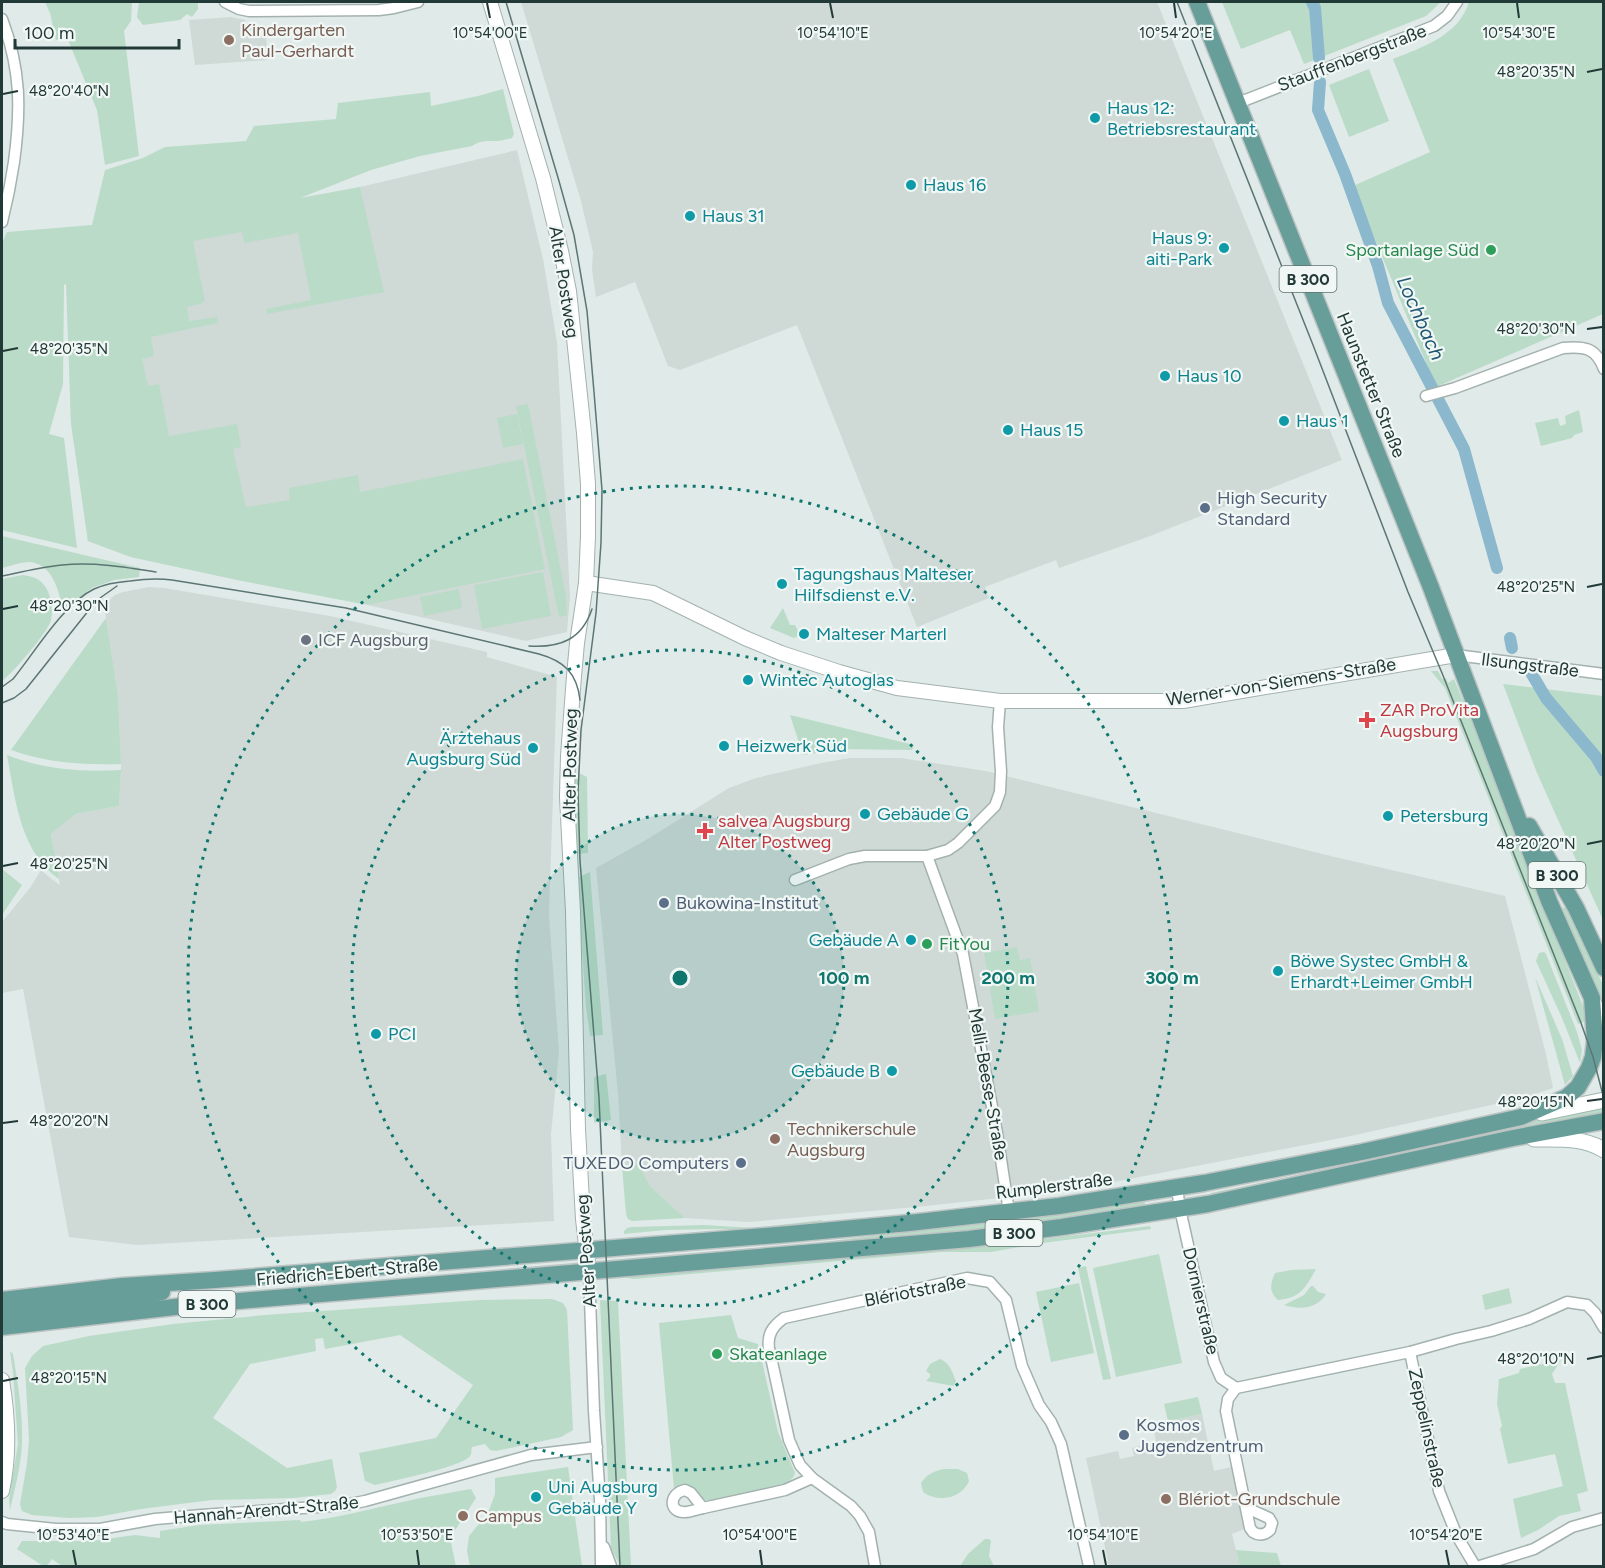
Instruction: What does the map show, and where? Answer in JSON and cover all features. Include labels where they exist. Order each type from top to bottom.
[{"type":"main road","name":"Haunstetter Straße","points":[[1197,2],[1430,585],[1549,902],[1604,1026]]},
{"type":"main road","name":"Haunstetter Straße","points":[[1505,784],[1576,908],[1604,968]]},
{"type":"main road","name":"Rumplerstraße","points":[[1521,1117],[1567,1097],[1578,1087],[1593,1057],[1595,1041],[1592,998]]},
{"type":"main road","name":"Rumplerstraße","points":[[586,1251],[898,1224],[1081,1203],[1177,1188],[1362,1152],[1604,1100]]},
{"type":"main road","name":"B 300","points":[[589,1271],[969,1239],[1062,1227],[1180,1209],[1513,1138],[1604,1121]]},
{"type":"main road","points":[[1513,1138],[1576,1139],[1604,1150]]},
{"type":"main road","name":"Friedrich-Ebert-Straße","points":[[2,1300],[122,1286],[586,1251]]},
{"type":"main road","name":"Friedrich-Ebert-Straße","points":[[2,1327],[192,1305],[589,1271]]},
{"type":"main road","points":[[2,1313],[139,1297],[215,1280]]},
{"type":"street","points":[[225,2],[249,11],[362,11],[418,2]]},
{"type":"street","name":"Alter Postweg","points":[[490,2],[550,201],[568,291],[588,484],[586,584],[577,643],[567,773],[576,983],[578,1129],[589,1271],[601,1566]]},
{"type":"street","name":"Stauffenbergstraße","points":[[1238,103],[1434,26],[1447,16],[1457,2]]},
{"type":"street","points":[[2,19],[13,56],[19,115],[12,176],[2,222]]},
{"type":"street","points":[[1431,395],[1563,348],[1579,347],[1591,351],[1601,361],[1604,369]]},
{"type":"street","name":"Werner-von-Siemens-Straße","points":[[586,584],[653,593],[745,638],[781,653],[839,672],[897,688],[1000,701],[1183,701],[1456,656]]},
{"type":"street","name":"Ilsungstraße","points":[[1456,656],[1604,674]]},
{"type":"street","points":[[795,880],[849,859],[865,856],[927,856],[948,850],[957,843],[994,806],[1000,792],[998,727],[1000,701]]},
{"type":"street","name":"Melli-Beese-Straße","points":[[927,856],[963,954],[1010,1212]]},
{"type":"street","name":"Dornierstraße","points":[[1177,1188],[1214,1362],[1221,1378],[1236,1388]]},
{"type":"street","name":"Blériotstraße","points":[[875,1566],[869,1532],[860,1516],[851,1506],[812,1478],[800,1465],[789,1440],[768,1341],[769,1335],[775,1324],[784,1318],[968,1278],[990,1282],[1006,1300],[1022,1366],[1039,1405],[1051,1422],[1061,1444],[1089,1566]]},
{"type":"street","points":[[1410,1352],[1509,1327],[1567,1302],[1587,1305],[1604,1328]]},
{"type":"street","name":"Zeppelinstraße","points":[[1236,1388],[1410,1352],[1439,1491],[1457,1536],[1475,1566]]},
{"type":"street","points":[[2,1380],[7,1441],[2,1491]]},
{"type":"street","points":[[1236,1388],[1227,1399],[1226,1411],[1247,1509]]},
{"type":"street","name":"Hannah-Arendt-Straße","points":[[2,1522],[56,1529],[100,1529],[202,1515],[354,1504],[531,1455],[597,1447]]},
{"type":"street","points":[[703,1508],[785,1490],[812,1478]]},
{"type":"street","points":[[1480,1566],[1534,1549],[1572,1527],[1604,1518]]},
{"type":"street","name":"Alter Postweg","points":[[601,1541],[611,1566]]},
{"type":"shaded area","points":[[521,2],[1157,2],[1342,460],[1145,538],[1059,568],[1056,560],[985,587],[989,598],[917,627],[797,325],[680,370],[668,366],[635,282],[596,297],[592,270],[593,252],[581,201]]},
{"type":"shaded area","name":"Kindergarten Paul-Gerhardt","points":[[231,17],[245,20],[246,26],[266,26],[267,60],[195,65],[189,20]]},
{"type":"shaded area","points":[[517,150],[543,259],[557,342],[570,597],[567,632],[526,641],[363,604],[131,557],[88,541],[71,423],[67,284],[175,228]]},
{"type":"shaded area","points":[[149,587],[330,616],[487,652],[487,657],[557,677],[549,914],[559,1052],[551,1134],[554,1221],[137,1245],[69,1237],[23,989],[2,993],[2,922],[30,888],[41,870],[60,885],[51,834],[76,814],[119,806],[121,767],[118,695],[104,605],[115,595]]},
{"type":"shaded area","points":[[850,758],[901,758],[986,771],[1339,858],[1505,896],[1553,1088],[1523,1098],[1346,1137],[1073,1190],[749,1222],[685,1218],[650,1186],[637,1161],[622,1166],[618,1094],[596,868],[729,788],[756,778]]},
{"type":"shaded area","name":"Blériot-Grundschule","points":[[1202,1414],[1214,1471],[1231,1467],[1244,1529],[1232,1534],[1240,1566],[1109,1566],[1086,1458],[1118,1451],[1120,1459],[1134,1456],[1132,1448],[1156,1442],[1153,1424]]},
{"type":"green space","points":[[45,2],[132,2],[131,21],[124,31],[139,156],[105,165],[97,110],[68,40],[56,40]]},
{"type":"green space","points":[[139,2],[198,2],[198,9],[192,17],[187,14],[180,20],[143,25],[137,17]]},
{"type":"green space","points":[[1222,2],[1441,2],[1426,16],[1304,64],[1290,30],[1241,49]]},
{"type":"green space","name":"Sportanlage Süd","points":[[1469,2],[1603,2],[1603,314],[1436,387],[1353,186],[1430,152],[1393,59],[1428,44],[1448,31],[1457,23]]},
{"type":"green space","points":[[1369,69],[1389,121],[1349,137],[1329,85]]},
{"type":"green space","points":[[503,89],[514,134],[512,138],[481,142],[472,146],[420,156],[371,170],[300,198],[360,187],[384,292],[267,314],[266,309],[311,300],[298,233],[244,243],[242,232],[193,241],[205,301],[187,307],[189,321],[217,317],[218,323],[151,337],[154,356],[142,359],[148,386],[159,384],[169,436],[237,424],[241,447],[233,449],[246,507],[290,500],[289,488],[358,475],[360,492],[523,459],[545,569],[363,604],[131,557],[88,541],[71,423],[66,284],[64,285],[63,384],[49,434],[64,438],[77,548],[2,530],[2,243],[7,232],[92,225],[105,170],[143,158],[165,147],[246,141],[254,126],[336,119],[338,103],[430,92],[431,106]]},
{"type":"green space","points":[[528,404],[566,596],[567,615],[559,617],[516,406]]},
{"type":"green space","points":[[1579,410],[1583,432],[1572,438],[1541,446],[1535,423],[1558,418],[1560,426],[1566,424],[1565,416]]},
{"type":"green space","points":[[517,414],[523,444],[503,448],[497,418]]},
{"type":"green space","points":[[2,536],[140,568],[139,577],[114,580],[92,588],[63,610],[54,580],[44,568],[30,562],[2,568]]},
{"type":"green space","points":[[543,572],[551,616],[482,629],[474,585]]},
{"type":"green space","points":[[23,575],[38,580],[46,588],[49,593],[52,615],[49,625],[30,652],[2,681],[2,579]]},
{"type":"green space","points":[[459,589],[462,608],[424,616],[420,597]]},
{"type":"green space","points":[[783,608],[790,625],[795,625],[800,635],[794,638],[770,628]]},
{"type":"green space","points":[[106,618],[118,695],[121,764],[65,762],[38,758],[11,750]]},
{"type":"green space","points":[[1431,671],[1438,671],[1442,679],[1446,678],[1448,683],[1454,679],[1586,1014],[1586,1021],[1578,1024],[1445,688]]},
{"type":"green space","points":[[1503,684],[1603,696],[1603,920],[1537,773]]},
{"type":"green space","points":[[790,715],[914,745],[912,750],[843,749],[803,755]]},
{"type":"green space","points":[[7,755],[35,764],[63,769],[121,770],[119,806],[76,814],[51,834],[59,879],[46,868],[36,854],[21,823]]},
{"type":"green space","points":[[581,774],[587,777],[588,853],[576,854],[574,777]]},
{"type":"green space","points":[[2,869],[22,885],[2,915]]},
{"type":"green space","points":[[590,872],[603,1035],[590,1036],[577,878]]},
{"type":"green space","points":[[1562,907],[1568,909],[1603,985],[1603,1008]]},
{"type":"green space","points":[[1017,947],[1020,960],[1030,958],[1039,1011],[995,1019],[984,953]]},
{"type":"green space","points":[[1544,952],[1577,1032],[1582,1050],[1580,1063],[1536,961],[1539,953]]},
{"type":"green space","points":[[1535,977],[1562,1039],[1573,1076],[1565,1085]]},
{"type":"green space","points":[[606,1074],[611,1120],[594,1123],[594,1077]]},
{"type":"green space","points":[[1602,1106],[1603,1115],[1212,1197],[1211,1193],[1358,1163],[1493,1129]]},
{"type":"green space","points":[[637,1161],[650,1186],[685,1218],[632,1221],[628,1219],[622,1166]]},
{"type":"green space","points":[[1144,1199],[1146,1208],[1011,1227],[625,1263],[625,1259],[818,1243]]},
{"type":"green space","points":[[823,1220],[819,1224],[753,1230],[665,1230],[624,1234],[627,1228],[632,1227],[704,1225],[754,1228]]},
{"type":"green space","points":[[1150,1226],[1151,1229],[991,1252],[942,1252],[634,1279],[627,1278],[626,1275],[996,1245]]},
{"type":"green space","points":[[1159,1254],[1182,1363],[1116,1377],[1093,1268]]},
{"type":"green space","points":[[1086,1266],[1111,1379],[1103,1380],[1078,1268]]},
{"type":"green space","points":[[1316,1269],[1306,1286],[1292,1297],[1278,1300],[1273,1294],[1271,1284],[1275,1273]]},
{"type":"green space","points":[[1079,1283],[1094,1353],[1051,1362],[1036,1292]]},
{"type":"green space","points":[[1311,1286],[1318,1292],[1326,1294],[1318,1303],[1302,1308],[1284,1305],[1304,1295]]},
{"type":"green space","points":[[1509,1288],[1512,1303],[1485,1310],[1482,1295]]},
{"type":"green space","points":[[552,1299],[563,1303],[567,1310],[573,1430],[561,1437],[496,1451],[490,1450],[485,1444],[472,1447],[470,1456],[454,1465],[375,1485],[365,1481],[359,1453],[436,1438],[473,1385],[400,1335],[325,1349],[323,1338],[315,1339],[316,1351],[250,1364],[213,1418],[287,1468],[332,1459],[337,1487],[331,1494],[293,1498],[212,1500],[97,1517],[69,1518],[32,1515],[22,1511],[20,1504],[29,1440],[25,1368],[32,1356],[43,1346],[89,1336],[173,1324],[265,1315],[480,1300]]},
{"type":"green space","points":[[600,1300],[618,1301],[631,1566],[620,1566],[611,1548]]},
{"type":"green space","points":[[731,1315],[738,1338],[758,1344],[778,1432],[795,1473],[791,1480],[784,1484],[709,1501],[700,1498],[686,1485],[674,1488],[659,1323]]},
{"type":"green space","points":[[10,1351],[13,1354],[17,1376],[22,1444],[18,1477],[10,1510],[9,1498],[18,1444]]},
{"type":"green space","points":[[940,1359],[952,1371],[956,1381],[954,1386],[926,1381],[930,1377],[926,1371],[930,1364]]},
{"type":"green space","points":[[1561,1360],[1552,1374],[1555,1383],[1565,1383],[1588,1491],[1577,1494],[1581,1511],[1559,1516],[1521,1538],[1513,1499],[1563,1486],[1555,1454],[1508,1464],[1497,1404],[1499,1379],[1519,1373],[1520,1369]]},
{"type":"green space","points":[[1198,1397],[1202,1414],[1168,1421],[1164,1404]]},
{"type":"green space","points":[[568,1467],[582,1566],[470,1566],[467,1551],[469,1536],[488,1513],[495,1494],[495,1478]]},
{"type":"green space","points":[[944,1469],[958,1469],[967,1473],[969,1481],[961,1492],[942,1498],[923,1492],[921,1483],[923,1480],[931,1473]]},
{"type":"green space","name":"Campus","points":[[471,1489],[476,1498],[450,1538],[456,1566],[62,1566],[52,1559],[47,1566],[43,1566],[17,1549],[22,1541],[92,1541],[135,1535],[160,1538],[160,1531],[199,1525],[300,1520],[301,1522]]},
{"type":"green space","points":[[985,1539],[991,1541],[989,1556],[994,1566],[960,1566],[968,1554]]},
{"type":"green space","points":[[1236,1550],[1277,1553],[1281,1566],[1240,1566]]},
{"type":"waterway","name":"Lochbach","points":[[1312,2],[1315,8],[1319,58]]},
{"type":"waterway","name":"Lochbach","points":[[1320,82],[1318,110],[1345,174],[1378,266],[1388,303],[1464,449],[1497,568]]},
{"type":"waterway","name":"Lochbach","points":[[1510,638],[1512,648]]},
{"type":"waterway","name":"Lochbach","points":[[1530,671],[1546,698],[1596,757],[1604,771]]},
{"type":"tram line","points":[[506,2],[574,235],[587,311],[602,490],[596,613],[581,730],[578,792],[580,861],[599,1098],[620,1566]]},
{"type":"tram line","points":[[1177,2],[1408,592],[1581,1023],[1604,1099]]},
{"type":"tram line","points":[[2,576],[74,564],[156,572]]},
{"type":"tram line","points":[[2,687],[13,679],[50,630],[83,596],[107,585],[156,579],[346,608],[539,654],[556,660],[568,670],[576,682],[580,700]]},
{"type":"tram line","points":[[2,703],[26,689],[89,610],[100,598],[117,586]]},
{"type":"tram line","points":[[529,646],[551,645],[569,640],[582,628],[592,609]]},
{"type":"place","name":"Kindergarten Paul-Gerhardt","points":[[229,40]]},
{"type":"place","name":"Haus 12: Betriebsrestaurant","points":[[1095,118]]},
{"type":"place","name":"Haus 16","points":[[911,185]]},
{"type":"place","name":"Haus 31","points":[[690,216]]},
{"type":"place","name":"Haus 9: aiti-Park","points":[[1224,248]]},
{"type":"place","name":"Sportanlage Süd","points":[[1491,250]]},
{"type":"place","name":"Haus 10","points":[[1165,376]]},
{"type":"place","name":"Haus 1","points":[[1284,421]]},
{"type":"place","name":"Haus 15","points":[[1008,430]]},
{"type":"place","name":"High Security Standard","points":[[1205,508]]},
{"type":"place","name":"Tagungshaus Malteser Hilfsdienst e.V.","points":[[782,584]]},
{"type":"place","name":"Malteser Marterl","points":[[804,634]]},
{"type":"place","name":"ICF Augsburg","points":[[306,640]]},
{"type":"place","name":"Wintec Autoglas","points":[[748,680]]},
{"type":"place","name":"ZAR ProVita Augsburg","points":[[1367,720]]},
{"type":"place","name":"Heizwerk Süd","points":[[724,746]]},
{"type":"place","name":"Ärztehaus Augsburg Süd","points":[[533,748]]},
{"type":"place","name":"Gebäude G","points":[[865,814]]},
{"type":"place","name":"Petersburg","points":[[1388,816]]},
{"type":"place","name":"salvea Augsburg Alter Postweg","points":[[705,831]]},
{"type":"place","name":"Bukowina-Institut","points":[[664,903]]},
{"type":"place","name":"Gebäude A","points":[[911,940]]},
{"type":"place","name":"FitYou","points":[[927,944]]},
{"type":"place","name":"Böwe Systec GmbH & Erhardt+Leimer GmbH","points":[[1278,971]]},
{"type":"place","name":"PCI","points":[[376,1034]]},
{"type":"place","name":"Gebäude B","points":[[892,1071]]},
{"type":"place","name":"Technikerschule Augsburg","points":[[775,1139]]},
{"type":"place","name":"TUXEDO Computers","points":[[741,1163]]},
{"type":"place","name":"Skateanlage","points":[[717,1354]]},
{"type":"place","name":"Kosmos Jugendzentrum","points":[[1124,1435]]},
{"type":"place","name":"Uni Augsburg Gebäude Y","points":[[536,1497]]},
{"type":"place","name":"Blériot-Grundschule","points":[[1166,1499]]},
{"type":"place","name":"Campus","points":[[463,1516]]}]
